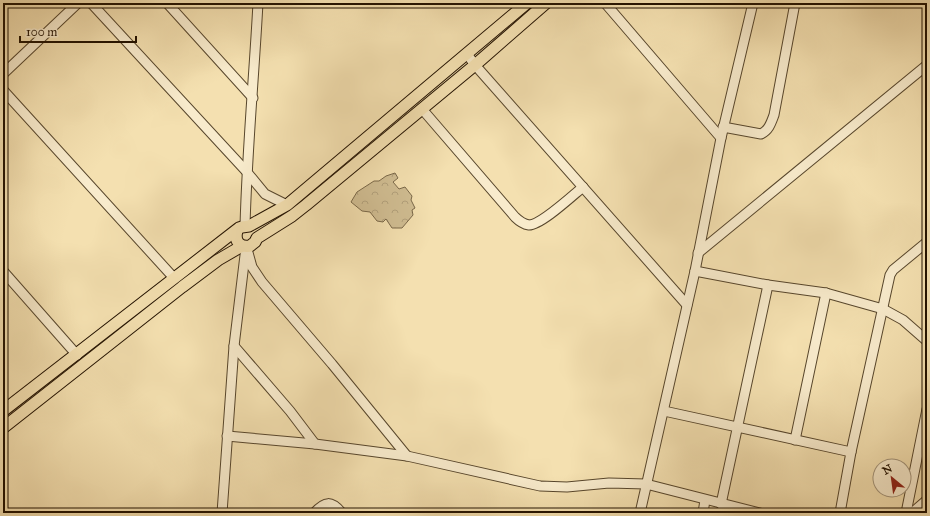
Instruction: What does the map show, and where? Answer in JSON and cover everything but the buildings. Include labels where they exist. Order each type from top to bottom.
[{"type":"main road","points":[[3,411],[77,355],[174,278],[244,228],[287,205],[527,3]]},
{"type":"main road","points":[[3,428],[218,260],[244,246],[253,244],[257,238],[292,216],[475,65],[546,3]]},
{"type":"main road","points":[[244,246],[236,240],[244,228],[252,227],[256,232],[257,238]]},
{"type":"street","points":[[3,74],[78,3]]},
{"type":"street","points":[[91,3],[246,171],[265,194],[287,205]]},
{"type":"street","points":[[167,3],[252,98]]},
{"type":"street","points":[[244,228],[246,171],[258,3]]},
{"type":"street","points":[[605,3],[721,138]]},
{"type":"street","points":[[640,513],[695,271],[723,127],[752,3]]},
{"type":"street","points":[[723,127],[761,134],[766,132],[770,127],[774,115],[795,3]]},
{"type":"street","points":[[467,54],[475,65],[687,305]]},
{"type":"street","points":[[698,253],[927,64]]},
{"type":"street","points":[[3,90],[174,278]]},
{"type":"street","points":[[422,108],[521,223],[528,225],[539,222],[583,187]]},
{"type":"street","points":[[840,513],[851,452],[890,275],[893,270],[927,242]]},
{"type":"street","points":[[222,513],[234,346],[244,246]]},
{"type":"street","points":[[244,246],[252,267],[262,282],[332,364],[407,456]]},
{"type":"street","points":[[3,271],[77,355]]},
{"type":"street","points":[[695,271],[768,285],[826,293],[883,309],[903,320],[927,341]]},
{"type":"street","points":[[721,504],[768,285]]},
{"type":"street","points":[[795,440],[826,293]]},
{"type":"street","points":[[234,346],[315,444]]},
{"type":"street","points":[[906,513],[927,409]]},
{"type":"street","points":[[664,411],[851,452]]},
{"type":"street","points":[[227,436],[315,444],[407,456],[540,486],[567,487],[609,483],[646,484],[756,512]]},
{"type":"street","points":[[703,513],[705,500]]},
{"type":"street","points":[[912,513],[927,500]]},
{"type":"street","points":[[314,513],[320,506],[327,503],[336,507],[342,513]]},
{"type":"green space","points":[[395,173],[398,178],[393,182],[399,189],[405,187],[412,196],[411,200],[415,208],[412,210],[413,215],[402,228],[392,228],[386,219],[383,222],[377,221],[370,212],[362,211],[351,202],[357,192],[374,181],[379,181],[386,176]]}]
